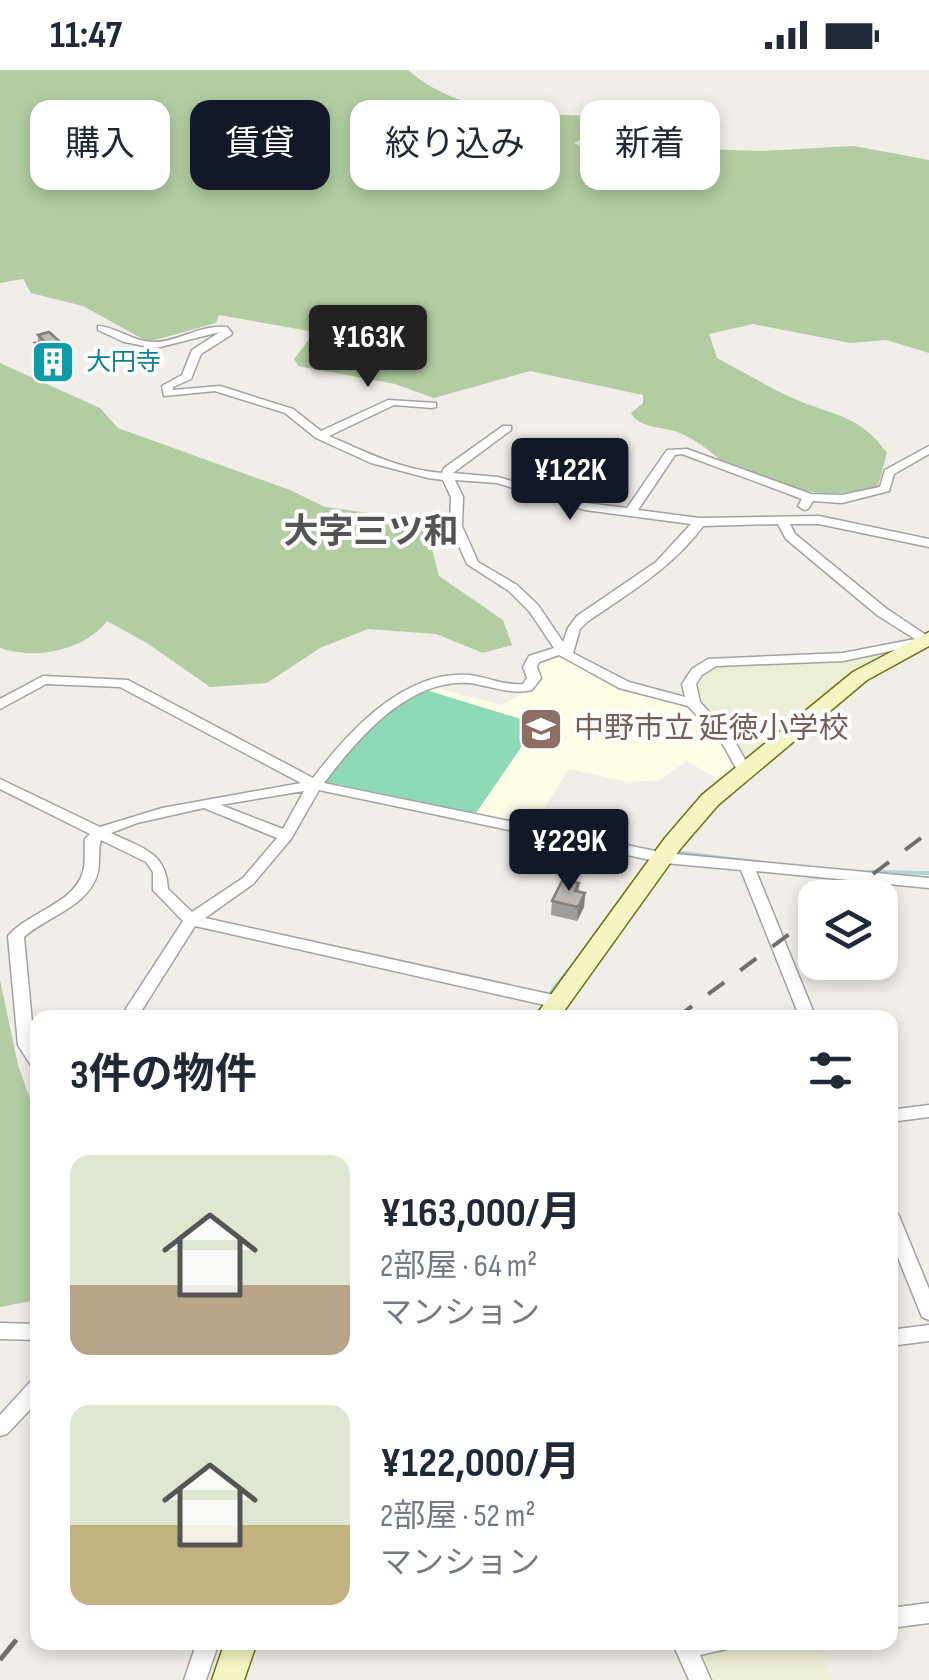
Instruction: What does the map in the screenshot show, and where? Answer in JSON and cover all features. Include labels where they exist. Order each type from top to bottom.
[{"type":"main road","points":[[552,1010],[710,800],[860,676],[923,640]]},
{"type":"main road","points":[[228,1680],[238,1650]]},
{"type":"street","points":[[102,328],[123,339],[151,345],[167,345],[205,330],[223,329],[227,333],[196,352],[187,377],[167,386],[168,394],[216,388],[288,411],[320,436],[375,461],[428,475],[498,480],[585,506],[698,522],[819,520],[929,543]]},
{"type":"street","points":[[320,436],[392,402],[432,405]]},
{"type":"street","points":[[507,428],[448,470],[457,498],[456,526],[474,564],[534,608],[563,652],[624,685],[693,703],[728,741],[745,772]]},
{"type":"street","points":[[631,512],[671,452],[709,460],[742,476],[809,497],[869,495],[884,489],[889,472],[896,466],[929,449]]},
{"type":"street","points":[[809,497],[789,520],[790,536],[882,612],[923,640]]},
{"type":"street","points":[[563,652],[582,619],[665,564],[684,546],[698,522]]},
{"type":"street","points":[[693,703],[690,684],[697,672],[713,662],[842,657],[923,640]]},
{"type":"street","points":[[133,1010],[190,920],[248,881],[286,836],[315,786],[347,743],[410,691],[466,679],[512,689],[527,687],[534,678],[530,668],[534,659],[563,652]]},
{"type":"street","points":[[0,704],[43,680],[122,683],[315,786],[665,858],[748,869],[929,883]]},
{"type":"street","points":[[0,783],[151,859],[160,872],[161,890],[190,920],[552,1010]]},
{"type":"street","points":[[30,1051],[26,1045],[16,936],[28,922],[78,892],[90,876],[92,839],[99,832],[208,805],[315,786]]},
{"type":"street","points":[[208,805],[286,836]]},
{"type":"street","points":[[748,869],[805,1010]]},
{"type":"street","points":[[898,1115],[929,1110]]},
{"type":"street","points":[[898,1236],[929,1312]]},
{"type":"street","points":[[0,1331],[30,1332]]},
{"type":"street","points":[[898,1337],[929,1333]]},
{"type":"street","points":[[0,1428],[30,1396]]},
{"type":"street","points":[[898,1617],[929,1613]]},
{"type":"street","points":[[195,1680],[205,1650]]},
{"type":"street","points":[[686,1650],[700,1680]]},
{"type":"shaded area","points":[[892,651],[865,667],[757,753],[739,750],[701,704],[696,685],[716,665],[842,659]]},
{"type":"shaded area","name":"中野市立 延徳小学校","points":[[564,657],[621,687],[693,712],[727,746],[731,776],[723,782],[687,761],[660,780],[628,782],[569,769],[536,821],[527,823],[326,782],[413,695],[438,688],[502,705],[538,684],[539,662]]},
{"type":"shaded area","points":[[686,1650],[821,1650],[832,1680],[700,1680]]},
{"type":"green space","points":[[0,70],[408,70],[431,87],[460,100],[350,100],[350,190],[560,190],[560,115],[580,115],[580,140],[574,143],[580,146],[580,190],[720,190],[720,150],[854,146],[929,160],[929,353],[886,340],[850,343],[753,324],[709,334],[717,358],[780,392],[849,420],[877,441],[887,453],[878,486],[860,491],[818,493],[753,478],[686,436],[635,418],[631,413],[643,403],[643,395],[530,371],[434,398],[395,384],[298,366],[294,359],[315,332],[219,315],[216,323],[148,342],[83,306],[31,293],[23,279],[0,283]]},
{"type":"green space","points":[[0,363],[100,408],[118,428],[290,490],[325,507],[415,519],[429,538],[439,576],[503,620],[512,645],[483,653],[436,634],[368,629],[320,648],[267,683],[210,687],[147,643],[107,621],[86,640],[58,650],[28,653],[0,648]]},
{"type":"green space","points":[[426,690],[537,724],[476,813],[326,782],[383,717]]},
{"type":"green space","points":[[0,980],[18,1065],[30,1099],[30,1301],[0,1307]]},
{"type":"building","points":[[49,332],[66,347],[45,352],[35,343],[44,341],[38,335]]},
{"type":"building","points":[[563,879],[579,883],[575,891],[585,893],[578,907],[552,901]]},
{"type":"waterway","points":[[681,853],[746,861]]},
{"type":"waterway","points":[[870,872],[929,873]]},
{"type":"waterway","points":[[549,995],[568,971]]},
{"type":"railway","points":[[865,880],[929,832]]},
{"type":"railway","points":[[687,1010],[798,928]]},
{"type":"railway","points":[[0,1660],[30,1623]]},
{"type":"place","name":"大円寺","points":[[53,362]]},
{"type":"place","name":"中野市立 延徳小学校","points":[[541,729]]},
{"type":"district","name":"大字三ツ和","points":[[371,532]]}]
